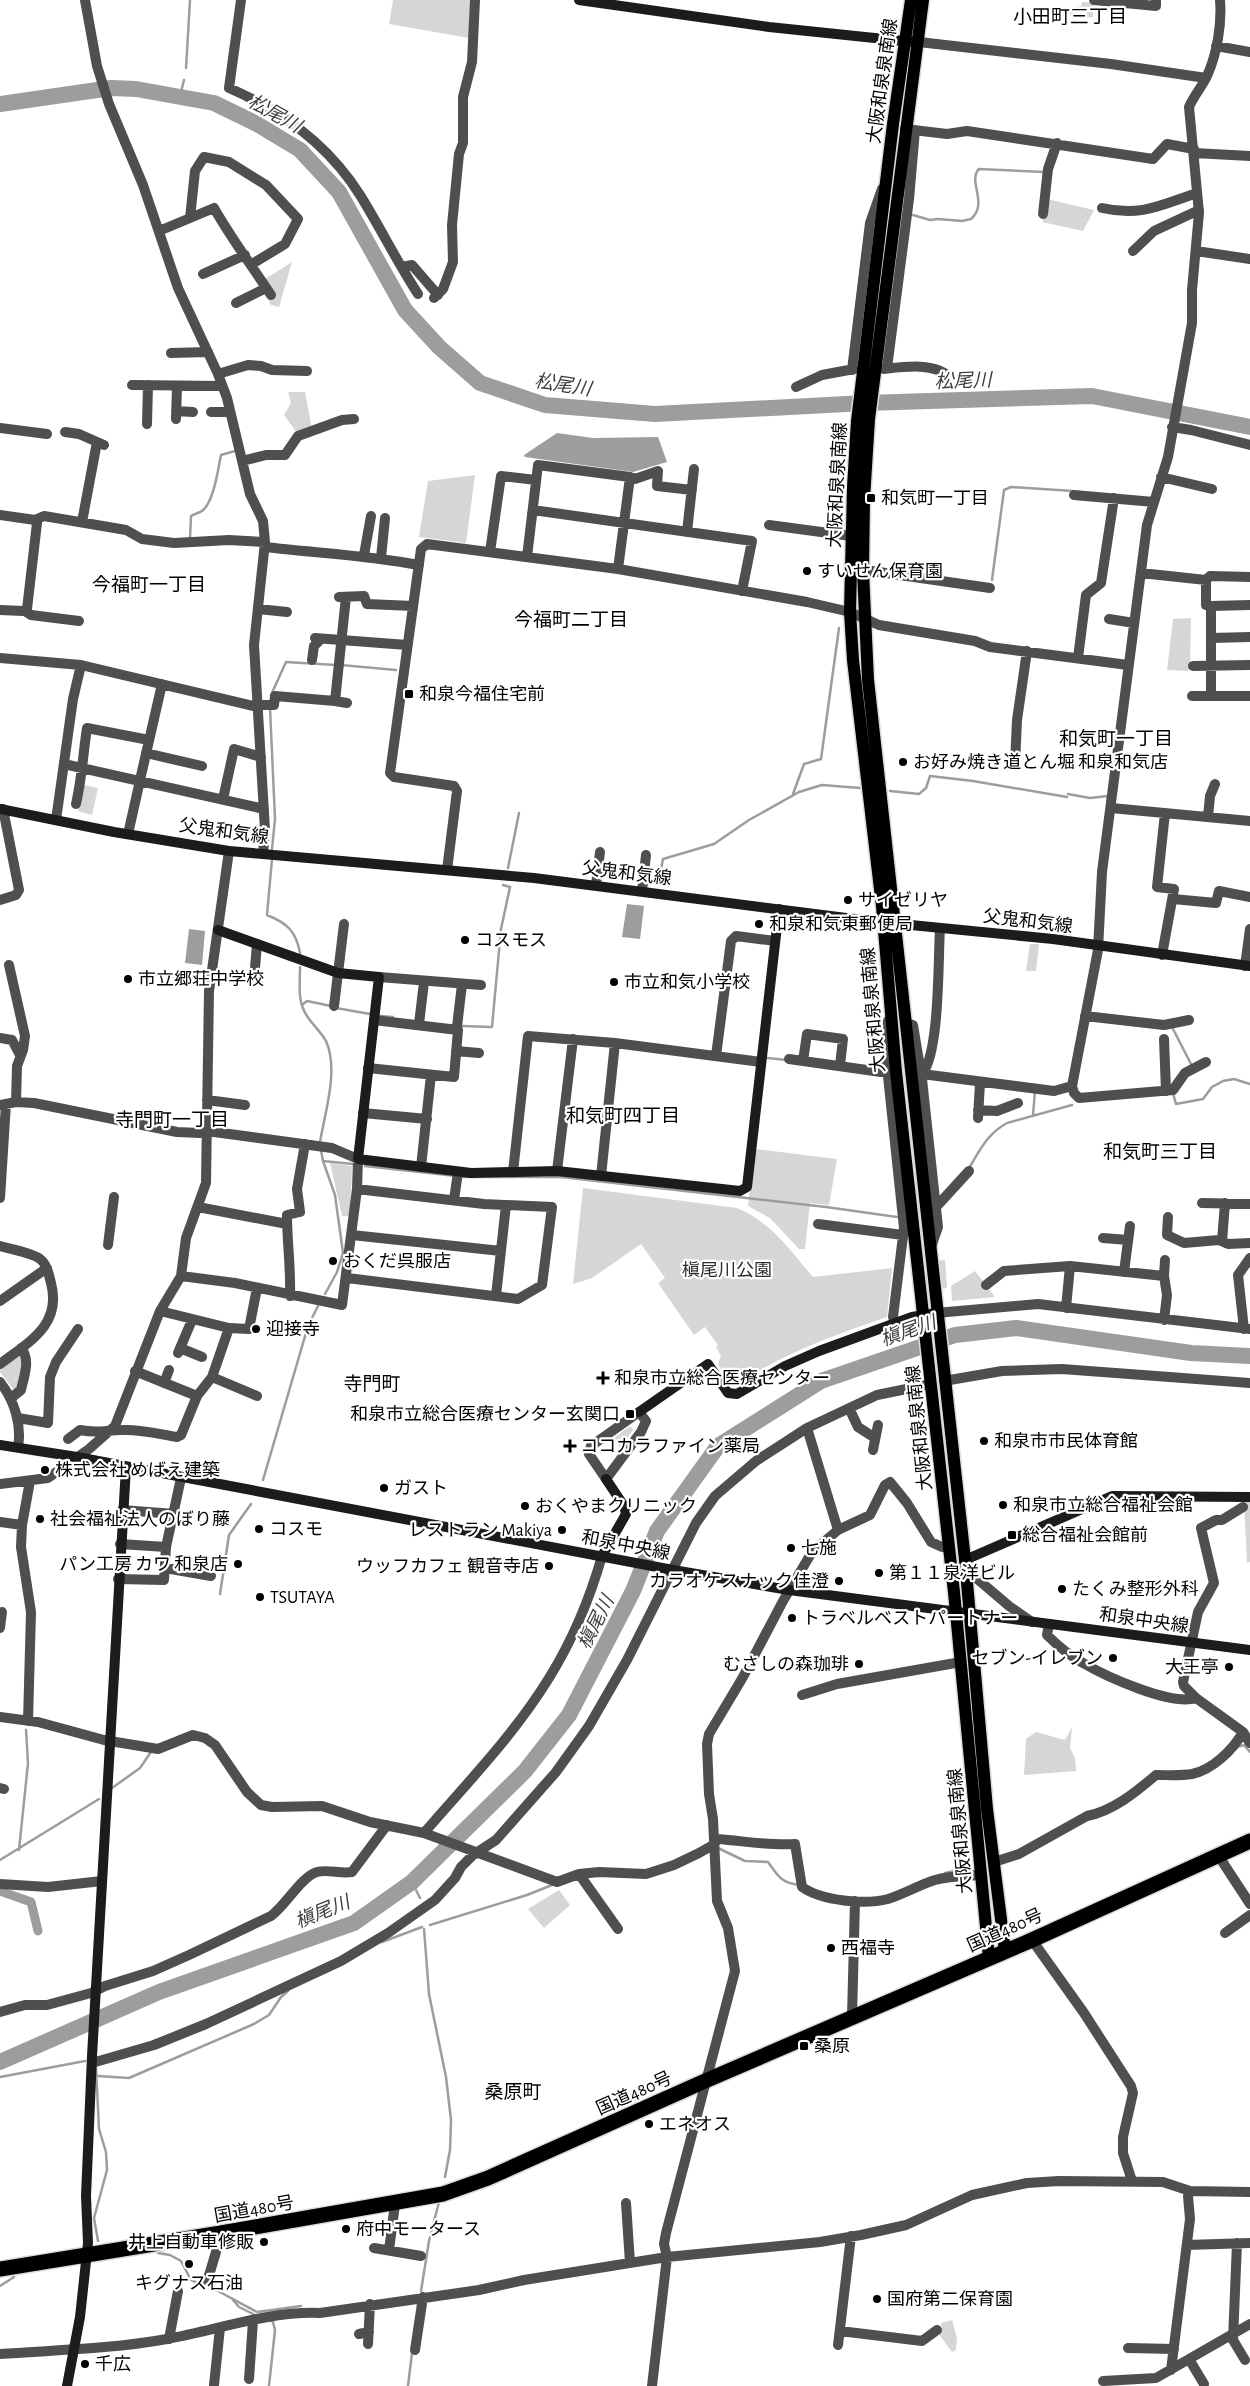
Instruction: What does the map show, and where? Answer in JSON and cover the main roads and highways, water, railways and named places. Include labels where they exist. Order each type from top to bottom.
[{"type":"highway","name":"国道480号","points":[[0,2269],[395,2204],[444,2194],[488,2178],[852,2017],[1032,1940],[1250,1841]]},
{"type":"main road","name":"大阪和泉泉南線","points":[[911,0],[886,175],[851,536],[850,612],[853,660],[889,922],[906,1023],[930,1250],[931,1317]]},
{"type":"main road","name":"大阪和泉泉南線","points":[[867,384],[910,129],[923,0]]},
{"type":"main road","name":"大阪和泉泉南線","points":[[863,420],[864,619],[889,922],[890,1002],[938,1381],[965,1560],[987,1809],[1005,1951]]},
{"type":"main road","name":"大阪和泉泉南線","points":[[938,1381],[949,1547],[989,1958]]},
{"type":"waterway","points":[[186,68],[190,0]]},
{"type":"waterway","points":[[180,96],[184,80]]},
{"type":"waterway","name":"松尾川","points":[[0,104],[111,88],[136,89],[214,103],[257,124],[300,150],[339,192],[405,310],[439,347],[480,383],[545,405],[655,414],[865,403],[1092,396],[1250,427]]},
{"type":"waterway","points":[[913,215],[930,220],[962,221],[971,219],[976,213],[978,206],[975,180],[979,169],[1044,172]]},
{"type":"waterway","points":[[190,539],[191,516],[202,511],[210,500],[221,455],[235,451]]},
{"type":"waterway","points":[[992,580],[1004,490],[1011,487],[1073,491]]},
{"type":"waterway","points":[[793,794],[804,764],[821,759],[839,628]]},
{"type":"waterway","points":[[271,695],[286,662],[336,665]]},
{"type":"waterway","points":[[341,665],[396,670]]},
{"type":"waterway","points":[[270,708],[275,819],[272,849]]},
{"type":"waterway","points":[[890,791],[919,794],[926,788],[930,776],[973,781],[1067,797]]},
{"type":"waterway","points":[[658,885],[663,859],[714,844],[749,820],[799,792],[822,785],[860,788]]},
{"type":"waterway","points":[[1068,794],[1090,798],[1108,796]]},
{"type":"waterway","points":[[508,868],[519,813]]},
{"type":"waterway","points":[[272,859],[267,915],[280,921],[290,929],[296,939],[300,953]]},
{"type":"waterway","points":[[461,1026],[492,1027],[501,929],[510,887],[503,885]]},
{"type":"waterway","points":[[300,967],[302,1005],[307,1016],[326,1041],[330,1052],[330,1091],[320,1142]]},
{"type":"waterway","points":[[302,1005],[307,1001],[331,1006]]},
{"type":"waterway","points":[[336,1008],[370,1014]]},
{"type":"waterway","points":[[380,1016],[393,1017]]},
{"type":"waterway","points":[[1172,1027],[1192,1066]]},
{"type":"waterway","points":[[767,1058],[787,1060]]},
{"type":"waterway","points":[[1173,1093],[1176,1104],[1203,1099],[1212,1087],[1223,1081],[1234,1079],[1250,1084]]},
{"type":"waterway","points":[[1033,1115],[1035,1091]]},
{"type":"waterway","points":[[969,1168],[989,1137],[1000,1127],[1007,1123],[1072,1105]]},
{"type":"waterway","points":[[321,1150],[335,1195],[343,1253],[337,1272],[325,1294]]},
{"type":"waterway","points":[[323,1161],[353,1164]]},
{"type":"waterway","points":[[365,1166],[456,1176]]},
{"type":"waterway","points":[[461,1177],[561,1177],[826,1207],[897,1217]]},
{"type":"waterway","points":[[263,1480],[308,1326],[318,1306]]},
{"type":"waterway","name":"槇尾川","points":[[0,2062],[159,1992],[354,1923],[412,1882],[525,1771],[569,1715],[633,1591],[657,1531],[718,1446],[821,1381],[955,1335],[1016,1328],[1191,1353],[1250,1356]]},
{"type":"waterway","points":[[220,1594],[229,1535],[251,1504]]},
{"type":"waterway","points":[[19,1850],[28,1763],[26,1730]]},
{"type":"waterway","points":[[1237,1747],[1244,1745],[1250,1752]]},
{"type":"waterway","points":[[112,1788],[140,1768],[151,1752]]},
{"type":"waterway","points":[[0,1860],[99,1799]]},
{"type":"waterway","points":[[718,1848],[745,1861],[768,1862],[784,1881],[799,1885]]},
{"type":"waterway","points":[[945,1873],[972,1867]]},
{"type":"waterway","points":[[412,1882],[420,1898]]},
{"type":"waterway","points":[[430,1925],[527,1895],[552,1885]]},
{"type":"waterway","points":[[0,1891],[31,1902],[38,1931]]},
{"type":"waterway","points":[[382,1942],[422,1927]]},
{"type":"waterway","points":[[424,1929],[429,1994],[446,2077],[451,2120],[450,2150],[445,2177]]},
{"type":"waterway","points":[[98,2076],[129,2078],[254,2024],[269,2015],[281,1997],[288,1991]]},
{"type":"waterway","points":[[0,2077],[85,2061]]},
{"type":"waterway","points":[[96,2068],[99,2129],[106,2152],[107,2170],[94,2218],[98,2241]]},
{"type":"waterway","points":[[421,2291],[429,2241],[439,2202]]},
{"type":"waterway","points":[[158,2253],[170,2255],[181,2261],[191,2280],[218,2291],[257,2312],[301,2306]]},
{"type":"waterway","points":[[0,2286],[14,2277]]},
{"type":"waterway","points":[[233,2300],[239,2307],[255,2315]]},
{"type":"waterway","points":[[269,2386],[275,2330],[273,2322],[270,2320]]},
{"type":"waterway","points":[[408,2386],[412,2353]]},
{"type":"place","name":"和気町一丁目","points":[[871,498]]},
{"type":"place","name":"すいせん保育園","points":[[807,571]]},
{"type":"place","name":"和泉今福住宅前","points":[[409,694]]},
{"type":"place","name":"お好み焼き道とん堀 和泉和気店","points":[[903,762]]},
{"type":"place","name":"サイゼリヤ","points":[[848,900]]},
{"type":"place","name":"和泉和気東郵便局","points":[[759,924]]},
{"type":"place","name":"コスモス","points":[[465,940]]},
{"type":"place","name":"市立郷荘中学校","points":[[128,979]]},
{"type":"place","name":"市立和気小学校","points":[[614,982]]},
{"type":"place","name":"おくだ呉服店","points":[[333,1261]]},
{"type":"place","name":"迎接寺","points":[[256,1329]]},
{"type":"place","name":"和泉市立総合医療センター","points":[[603,1378]]},
{"type":"place","name":"和泉市立総合医療センター玄関口","points":[[630,1414]]},
{"type":"place","name":"和泉市市民体育館","points":[[984,1441]]},
{"type":"place","name":"ココカラファイン薬局","points":[[570,1446]]},
{"type":"place","name":"株式会社 めばえ建築","points":[[45,1470]]},
{"type":"place","name":"ガスト","points":[[384,1488]]},
{"type":"place","name":"和泉市立総合福祉会館","points":[[1003,1505]]},
{"type":"place","name":"おくやまクリニック","points":[[525,1506]]},
{"type":"place","name":"社会福祉法人のぼり藤","points":[[40,1519]]},
{"type":"place","name":"コスモ","points":[[259,1529]]},
{"type":"place","name":"レストラン Makiya","points":[[562,1530]]},
{"type":"place","name":"総合福祉会館前","points":[[1012,1535]]},
{"type":"place","name":"七施","points":[[791,1548]]},
{"type":"place","name":"パン工房 カワ 和泉店","points":[[238,1564]]},
{"type":"place","name":"ウッフカフェ 観音寺店","points":[[549,1566]]},
{"type":"place","name":"第１１泉洋ビル","points":[[879,1573]]},
{"type":"place","name":"カラオケスナック佳澄","points":[[839,1581]]},
{"type":"place","name":"たくみ整形外科","points":[[1062,1589]]},
{"type":"place","name":"TSUTAYA","points":[[260,1597]]},
{"type":"place","name":"トラベルベストパートナー","points":[[792,1618]]},
{"type":"place","name":"セブン-イレブン","points":[[1113,1658]]},
{"type":"place","name":"むさしの森珈琲","points":[[859,1664]]},
{"type":"place","name":"大王亭","points":[[1229,1667]]},
{"type":"place","name":"西福寺","points":[[831,1948]]},
{"type":"place","name":"桑原","points":[[804,2046]]},
{"type":"place","name":"エネオス","points":[[649,2124]]},
{"type":"place","name":"府中モータース","points":[[346,2229]]},
{"type":"place","name":"井上自動車修販","points":[[264,2242]]},
{"type":"place","name":"キグナス石油","points":[[189,2264]]},
{"type":"place","name":"国府第二保育園","points":[[877,2299]]},
{"type":"place","name":"千広","points":[[85,2364]]},
{"type":"district","name":"小田町三丁目","points":[[1070,16]]},
{"type":"district","name":"今福町一丁目","points":[[149,584]]},
{"type":"district","name":"今福町二丁目","points":[[571,619]]},
{"type":"district","name":"和気町一丁目","points":[[1116,738]]},
{"type":"district","name":"和気町四丁目","points":[[623,1115]]},
{"type":"district","name":"寺門町一丁目","points":[[172,1119]]},
{"type":"district","name":"和気町三丁目","points":[[1160,1151]]},
{"type":"district","name":"寺門町","points":[[372,1383]]},
{"type":"district","name":"桑原町","points":[[513,2091]]},
{"type":"park label","name":"槇尾川公園","points":[[727,1270]]}]
